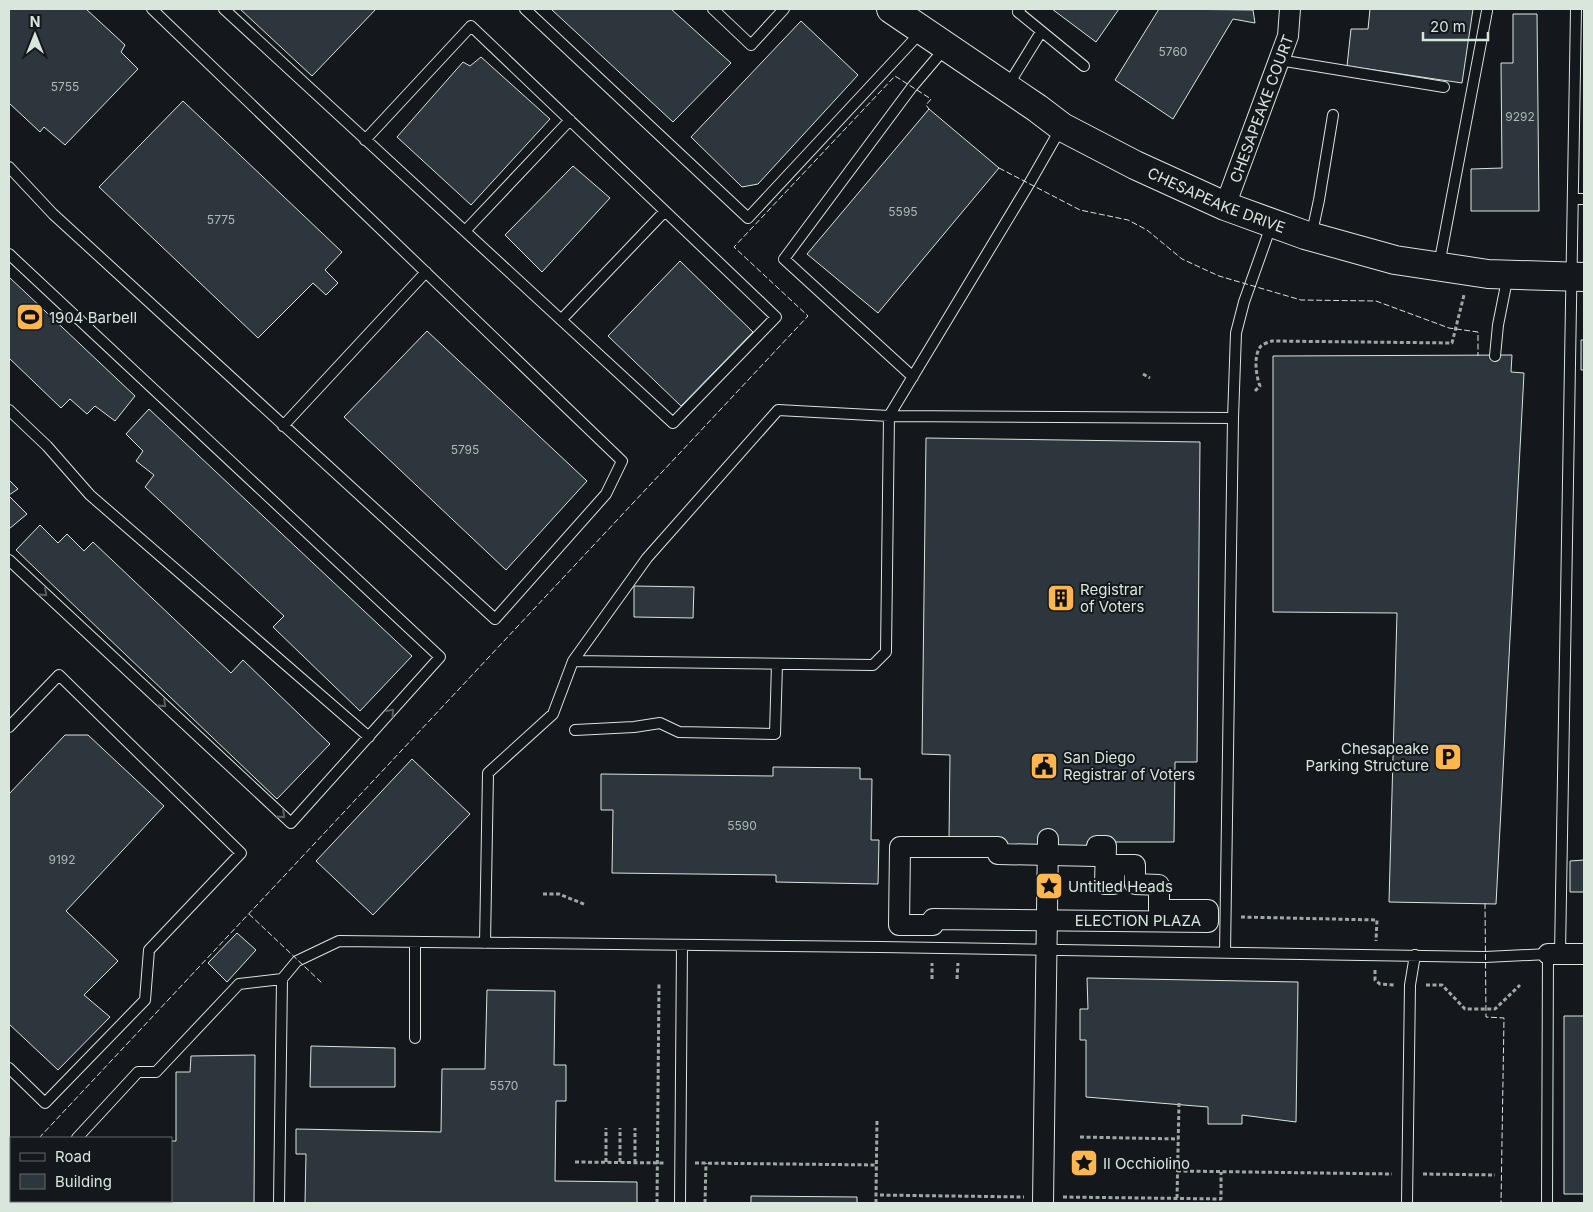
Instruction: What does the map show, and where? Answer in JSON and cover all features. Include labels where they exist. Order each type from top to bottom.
[{"type":"street","name":"CHESAPEAKE DRIVE","points":[[891,9],[1062,127],[1134,165],[1225,206],[1311,237],[1395,260],[1488,274],[1578,277]]},
{"type":"street","name":"CHESAPEAKE COURT","points":[[1225,206],[1288,36],[1290,9]]},
{"type":"street","name":"ELECTION PLAZA","points":[[1097,846],[1106,846],[1105,884],[1114,884],[1115,865],[1134,865],[1135,884],[1159,885],[1159,910],[1208,910],[1208,922],[933,919],[933,926],[899,925],[900,847],[998,847],[998,854],[1047,847],[1096,856],[1097,846]]},
{"type":"street","points":[[1043,1203],[1048,920],[1047,847]]},
{"type":"street","points":[[1554,954],[1584,954]]},
{"type":"lane","points":[[9,167],[53,214],[495,620],[606,494],[622,461],[152,9]]},
{"type":"lane","points":[[224,9],[365,140],[673,423],[776,318],[471,26],[365,140]]},
{"type":"lane","points":[[526,9],[748,218],[923,30]]},
{"type":"lane","points":[[713,9],[751,46],[784,9]]},
{"type":"lane","points":[[1020,9],[1018,12],[1084,66]]},
{"type":"lane","points":[[1547,1203],[1578,277],[1573,199],[1576,9]]},
{"type":"lane","points":[[1438,266],[1487,12]]},
{"type":"lane","points":[[1006,87],[1041,32]]},
{"type":"lane","points":[[913,377],[784,259],[912,87],[946,46]]},
{"type":"lane","points":[[1279,60],[1444,87]]},
{"type":"lane","points":[[1311,237],[1333,114]]},
{"type":"lane","points":[[465,231],[570,120]]},
{"type":"lane","points":[[573,661],[872,665],[886,652],[889,416],[1062,127]]},
{"type":"lane","points":[[1573,199],[1584,199]]},
{"type":"lane","points":[[561,320],[665,211]]},
{"type":"lane","points":[[1225,953],[1232,418],[1236,333],[1244,302],[1272,223]]},
{"type":"lane","points":[[9,254],[440,658],[290,824],[9,560]]},
{"type":"lane","points":[[283,426],[426,272]]},
{"type":"lane","points":[[1494,356],[1508,274]]},
{"type":"lane","points":[[9,410],[47,446],[90,495],[369,737]]},
{"type":"lane","points":[[485,943],[488,773],[553,714],[573,661],[647,558],[778,410],[889,416],[1232,418]]},
{"type":"lane","points":[[575,730],[634,727],[660,723],[679,732],[776,734],[777,664]]},
{"type":"lane","points":[[9,727],[59,675],[241,853],[148,950],[145,1000],[45,1103],[9,1068]]},
{"type":"lane","points":[[279,1203],[282,979],[297,961],[339,941],[1485,957],[1554,954]]},
{"type":"lane","points":[[415,942],[415,1038]]},
{"type":"lane","points":[[680,1203],[682,945]]},
{"type":"lane","points":[[1407,1203],[1410,985],[1416,956]]},
{"type":"lane","points":[[78,1137],[138,1072],[156,1072],[239,984],[282,979]]},
{"type":"path","points":[[1256,391],[1260,386],[1257,379],[1257,355],[1262,346],[1272,341],[1452,344],[1464,295]]},
{"type":"path","points":[[1143,374],[1150,378]]},
{"type":"path","points":[[543,894],[559,894],[586,905]]},
{"type":"path","points":[[932,962],[932,979]]},
{"type":"path","points":[[957,979],[958,962]]},
{"type":"path","points":[[656,1203],[659,984]]},
{"type":"path","points":[[1177,1198],[1178,1103]]},
{"type":"path","points":[[574,1162],[876,1165],[877,1121]]},
{"type":"path","points":[[606,1128],[606,1162]]},
{"type":"path","points":[[620,1128],[620,1162]]},
{"type":"path","points":[[635,1128],[635,1163]]},
{"type":"path","points":[[1080,1137],[1178,1139]]},
{"type":"path","points":[[705,1203],[706,1164]]},
{"type":"path","points":[[1177,1171],[1495,1175]]},
{"type":"path","points":[[876,1195],[876,1203]]},
{"type":"path","points":[[1221,1198],[1221,1203]]},
{"type":"building","points":[[9,9],[86,9],[125,45],[121,52],[138,69],[65,145],[44,127],[40,132],[9,103]]},
{"type":"building","points":[[240,9],[376,9],[312,76]]},
{"type":"building","points":[[551,9],[671,9],[731,63],[673,122]]},
{"type":"building","points":[[1052,9],[1119,9],[1096,42]]},
{"type":"building","points":[[1159,9],[1253,10],[1255,23],[1233,19],[1173,119],[1115,80]]},
{"type":"building","points":[[1370,9],[1473,9],[1462,83],[1347,66],[1351,29],[1368,29]]},
{"type":"building","points":[[1513,14],[1537,14],[1539,211],[1471,211],[1471,169],[1502,168],[1501,63],[1513,63]]},
{"type":"building","points":[[801,21],[858,75],[758,184],[742,187],[691,137]]},
{"type":"building","points":[[481,57],[550,119],[471,205],[397,137],[463,62],[470,66]]},
{"type":"building","points":[[183,101],[342,252],[325,270],[338,283],[326,295],[313,283],[258,338],[99,187]]},
{"type":"building","points":[[929,109],[999,168],[878,313],[807,254]]},
{"type":"building","points":[[573,166],[610,198],[542,272],[505,235]]},
{"type":"building","points":[[680,261],[753,332],[681,406],[608,336]]},
{"type":"building","name":"1904 Barbell","points":[[9,277],[135,396],[115,421],[95,406],[87,414],[70,399],[61,408],[9,358]]},
{"type":"building","points":[[427,331],[587,481],[506,570],[344,417]]},
{"type":"building","points":[[1581,340],[1584,340],[1584,370],[1581,370]]},
{"type":"building","name":"Chesapeake Parking Structure","points":[[1512,355],[1511,372],[1524,373],[1496,904],[1389,902],[1397,613],[1273,612],[1273,356]]},
{"type":"building","points":[[149,409],[412,656],[360,711],[273,627],[284,616],[145,487],[154,475],[136,461],[143,451],[126,434]]},
{"type":"building","name":"Registrar of Voters","points":[[926,438],[1200,442],[1197,762],[1175,762],[1174,842],[1097,842],[1096,856],[998,854],[949,839],[950,755],[922,754]]},
{"type":"building","points":[[9,480],[18,489],[9,495]]},
{"type":"building","points":[[9,496],[27,514],[9,529]]},
{"type":"building","points":[[40,525],[58,543],[67,534],[84,551],[93,542],[231,673],[243,660],[330,744],[277,799],[16,550]]},
{"type":"building","points":[[634,586],[694,587],[693,618],[634,617]]},
{"type":"building","points":[[65,735],[88,735],[164,806],[66,911],[118,961],[84,995],[110,1017],[58,1070],[9,1024],[9,794]]},
{"type":"building","points":[[412,759],[470,814],[373,915],[316,861]]},
{"type":"building","points":[[773,767],[860,768],[860,779],[872,779],[871,840],[879,840],[878,884],[776,882],[776,875],[612,873],[613,810],[601,810],[601,774],[773,776]]},
{"type":"building","points":[[1584,860],[1584,892],[1570,892],[1570,861]]},
{"type":"building","points":[[237,933],[256,950],[227,982],[208,963]]},
{"type":"building","points":[[1087,978],[1298,982],[1296,1122],[1242,1115],[1242,1124],[1208,1124],[1208,1107],[1086,1097],[1086,1040],[1080,1040],[1080,1009],[1088,1009]]},
{"type":"building","points":[[487,990],[555,991],[554,1065],[566,1065],[566,1101],[556,1101],[555,1181],[637,1182],[637,1203],[305,1203],[306,1154],[296,1154],[296,1129],[441,1132],[442,1069],[485,1069]]},
{"type":"building","points":[[1564,1016],[1584,1016],[1584,1194],[1564,1194]]},
{"type":"building","points":[[311,1046],[395,1048],[395,1087],[310,1087]]},
{"type":"building","points":[[255,1055],[254,1203],[145,1203],[172,1202],[172,1141],[176,1141],[176,1072],[190,1072],[191,1056]]},
{"type":"building","points":[[751,1196],[857,1197],[857,1203],[751,1203]]},
{"type":"fence","points":[[40,1137],[808,316],[734,247],[895,76],[931,99],[926,105],[929,109]]},
{"type":"fence","points":[[999,168],[1080,210],[1128,220],[1147,230],[1182,259],[1219,276],[1301,300],[1376,301],[1449,328],[1478,332],[1478,356]]},
{"type":"fence","points":[[1485,903],[1486,1017],[1504,1018],[1501,1203]]},
{"type":"fence","points":[[249,914],[323,984]]},
{"type":"place","name":"1904 Barbell","points":[[30,317]]},
{"type":"place","name":"Registrar of Voters","points":[[1061,598]]},
{"type":"place","name":"Chesapeake Parking Structure","points":[[1448,757]]},
{"type":"place","name":"San Diego Registrar of Voters","points":[[1044,766]]},
{"type":"place","name":"Untitled Heads","points":[[1049,886]]},
{"type":"place","name":"Il Occhiolino","points":[[1084,1163]]}]
